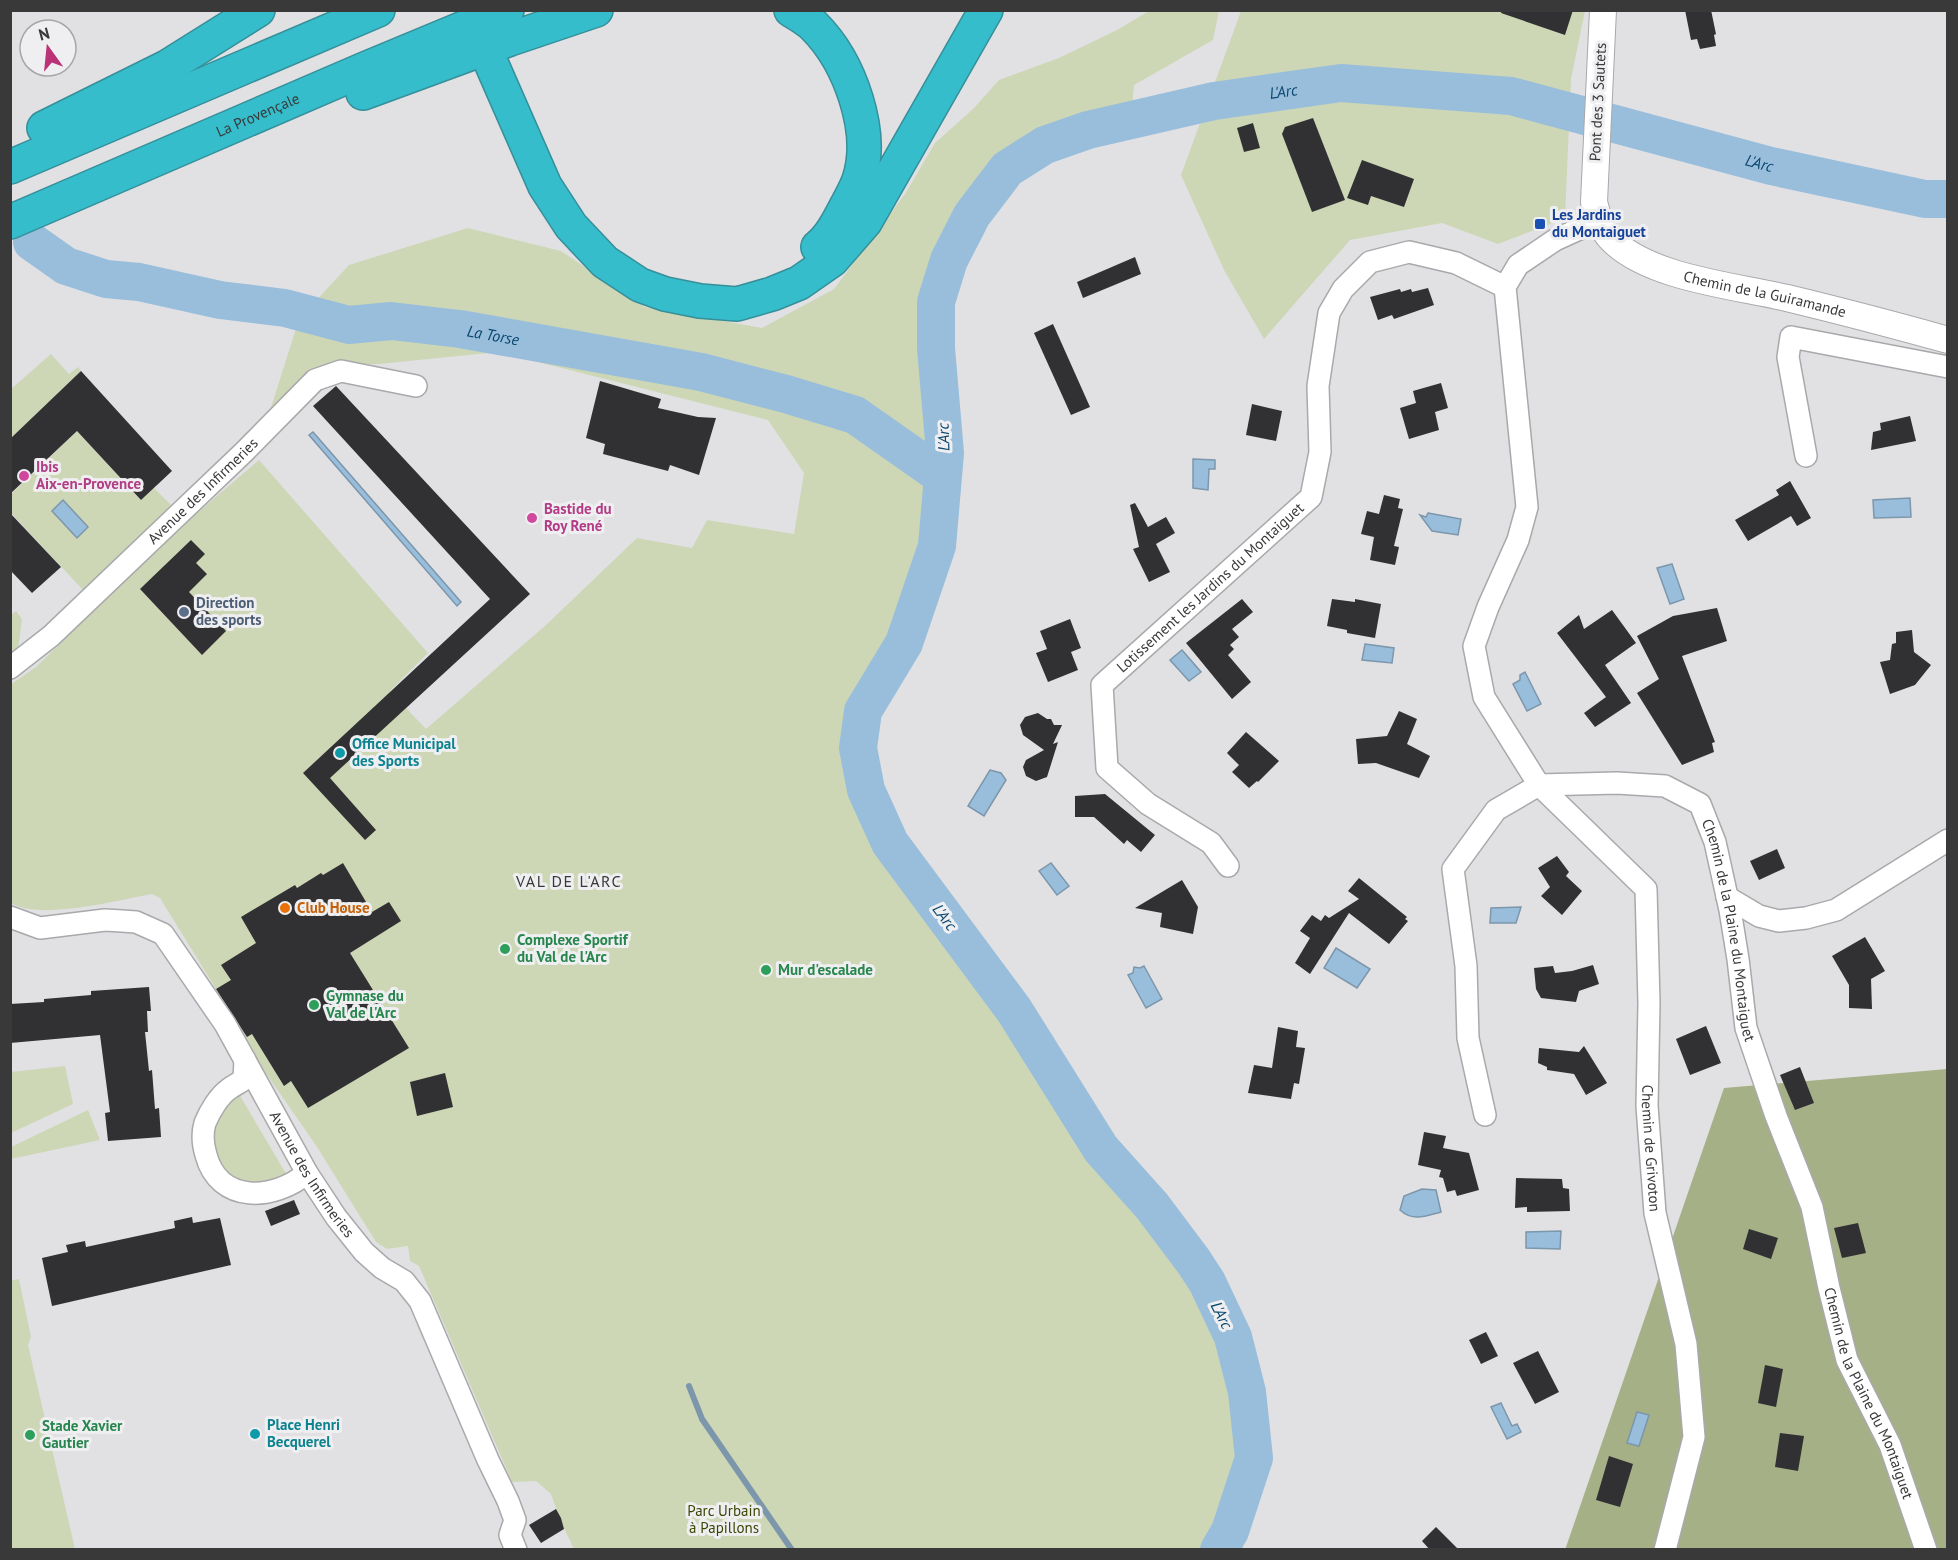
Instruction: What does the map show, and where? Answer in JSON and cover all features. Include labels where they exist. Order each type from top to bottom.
[{"type":"highway","points":[[10,143],[65,119],[167,67],[258,10]]},
{"type":"highway","points":[[10,167],[378,10]]},
{"type":"highway","name":"La Provençale","points":[[10,222],[507,10]]},
{"type":"highway","points":[[156,159],[352,97],[596,10]]},
{"type":"highway","points":[[792,10],[814,26],[836,54],[852,87],[864,128],[864,150],[859,181],[837,225],[822,244],[791,270],[752,283],[716,286],[680,282],[640,266],[611,248],[583,214],[539,141],[499,64],[545,186],[571,226],[605,262],[640,285],[665,294],[699,301],[737,304],[799,283],[832,260],[865,222],[986,10]]},
{"type":"street","name":"Pont des 3 Sautets","points":[[1599,220],[1594,202],[1593,184],[1603,15]]},
{"type":"street","points":[[1485,1115],[1468,1038],[1466,966],[1453,868],[1496,810],[1539,785],[1484,697],[1474,646],[1488,607],[1518,540],[1527,507],[1504,287],[1518,265],[1555,240],[1599,220]]},
{"type":"street","name":"Chemin de la Guiramande","points":[[1599,220],[1610,239],[1654,267],[1687,278],[1786,298],[1947,340]]},
{"type":"street","name":"Lotissement les Jardins du Montaiguet","points":[[1228,866],[1211,843],[1149,804],[1107,768],[1102,686],[1311,497],[1320,452],[1318,386],[1329,313],[1342,289],[1370,262],[1409,252],[1456,264],[1504,287]]},
{"type":"street","points":[[1806,456],[1788,357],[1791,337],[1947,367]]},
{"type":"street","name":"Avenue des Infirmeries","points":[[10,668],[51,636],[244,452],[315,380],[341,372],[416,386]]},
{"type":"street","name":"Chemin de la Plaine du Montaiguet","points":[[1539,785],[1617,783],[1665,786],[1700,804],[1715,842],[1727,897],[1738,959],[1746,1028],[1776,1116],[1812,1207],[1847,1360],[1890,1445],[1926,1550]]},
{"type":"street","name":"Chemin de Grivoton","points":[[1539,785],[1646,890],[1649,1003],[1647,1106],[1655,1213],[1686,1344],[1694,1437],[1665,1550]]},
{"type":"street","points":[[1727,897],[1759,916],[1779,921],[1806,918],[1836,910],[1947,840]]},
{"type":"street","name":"Avenue des Infirmeries","points":[[10,917],[40,928],[105,920],[136,922],[163,934],[225,1024],[307,1173],[336,1217],[364,1252],[382,1268],[404,1281],[420,1302],[508,1501],[515,1520],[510,1535],[516,1550]]},
{"type":"street","points":[[245,1060],[244,1079],[228,1089],[213,1108],[204,1125],[204,1142],[208,1161],[216,1175],[225,1184],[246,1194],[276,1190],[295,1182],[307,1173]]},
{"type":"green space","name":"Parc Urbain à Papillons","points":[[1149,11],[1219,11],[1213,40],[1134,85],[1131,120],[1088,130],[1045,145],[1007,169],[972,215],[949,259],[936,302],[936,348],[945,453],[937,546],[904,643],[863,711],[858,748],[866,790],[890,843],[1014,1010],[1101,1149],[1152,1206],[1194,1262],[1207,1282],[1233,1337],[1247,1392],[1254,1458],[1230,1531],[1228,1549],[574,1549],[551,1494],[536,1481],[512,1482],[419,1266],[410,1261],[408,1246],[387,1249],[376,1242],[317,1147],[247,1046],[216,989],[160,898],[152,894],[59,910],[24,908],[11,903],[10,685],[36,667],[182,526],[259,460],[428,653],[390,691],[426,729],[546,625],[637,538],[692,548],[707,520],[794,534],[804,473],[768,420],[498,352],[379,364],[343,365],[268,417],[299,319],[349,265],[468,228],[561,251],[645,307],[762,328],[834,289],[905,194],[935,143],[973,109],[999,80],[1059,58],[1117,30]]},
{"type":"green space","points":[[1241,11],[1585,11],[1571,79],[1565,218],[1498,244],[1442,223],[1350,240],[1264,339],[1224,270],[1181,175]]},
{"type":"green space","points":[[51,354],[69,374],[78,367],[81,371],[11,439],[11,389]]},
{"type":"green space","points":[[77,431],[141,500],[154,488],[173,507],[84,591],[11,513],[11,494]]},
{"type":"green space","points":[[16,611],[22,619],[18,651],[11,657],[11,615]]},
{"type":"green space","points":[[65,1066],[73,1104],[11,1133],[11,1072]]},
{"type":"green space","points":[[1947,1069],[1947,1549],[1565,1550],[1724,1088]]},
{"type":"green space","points":[[239,1094],[288,1177],[257,1186],[247,1185],[231,1176],[220,1161],[214,1144],[214,1121],[222,1109]]},
{"type":"green space","points":[[88,1110],[100,1140],[11,1159],[11,1147]]},
{"type":"green space","name":"Stade Xavier Gautier","points":[[19,1279],[31,1337],[28,1345],[75,1549],[11,1549],[10,1281]]},
{"type":"water","points":[[313,432],[461,602],[457,606],[309,435]]},
{"type":"water","points":[[1193,459],[1215,460],[1215,469],[1209,469],[1208,490],[1193,488]]},
{"type":"water","points":[[1910,498],[1911,517],[1874,518],[1873,500]]},
{"type":"water","points":[[63,500],[88,527],[77,538],[52,511]]},
{"type":"water","points":[[1428,513],[1461,519],[1458,535],[1432,531],[1420,515],[1426,517]]},
{"type":"water","points":[[1672,564],[1684,599],[1670,604],[1657,568]]},
{"type":"water","points":[[1365,644],[1394,648],[1392,663],[1362,660]]},
{"type":"water","points":[[1182,650],[1201,672],[1189,681],[1170,660]]},
{"type":"water","points":[[1525,672],[1541,704],[1527,711],[1513,684],[1520,680],[1520,675]]},
{"type":"water","points":[[990,770],[1001,773],[1006,780],[984,816],[968,806]]},
{"type":"water","points":[[1051,863],[1069,886],[1057,895],[1039,871]]},
{"type":"water","points":[[1521,907],[1516,923],[1490,923],[1491,908]]},
{"type":"water","points":[[1336,948],[1370,969],[1357,988],[1324,968]]},
{"type":"water","points":[[1144,966],[1162,999],[1146,1008],[1128,975],[1133,973],[1134,967]]},
{"type":"water","points":[[1422,1189],[1436,1190],[1441,1212],[1415,1217],[1400,1210],[1404,1196]]},
{"type":"water","points":[[1561,1231],[1560,1249],[1526,1248],[1526,1232]]},
{"type":"water","points":[[1501,1403],[1512,1426],[1517,1424],[1521,1432],[1507,1439],[1491,1407]]},
{"type":"water","points":[[1637,1412],[1649,1415],[1639,1446],[1627,1443]]},
{"type":"building","points":[[1502,10],[1573,10],[1565,35],[1501,13]]},
{"type":"building","points":[[1685,10],[1711,10],[1716,46],[1700,49],[1697,39],[1691,40]]},
{"type":"building","points":[[1313,118],[1345,200],[1312,212],[1282,134],[1285,127]]},
{"type":"building","points":[[1253,123],[1260,148],[1244,152],[1237,128]]},
{"type":"building","points":[[1362,160],[1414,179],[1404,207],[1371,196],[1368,205],[1347,198]]},
{"type":"building","points":[[1135,257],[1141,274],[1083,298],[1077,282]]},
{"type":"building","points":[[1428,288],[1434,305],[1394,319],[1392,315],[1378,320],[1370,297],[1400,289],[1401,292],[1411,289],[1412,292]]},
{"type":"building","points":[[1053,324],[1090,407],[1071,415],[1034,333]]},
{"type":"building","points":[[81,371],[172,471],[141,500],[77,431],[10,494],[10,439]]},
{"type":"building","points":[[600,381],[661,399],[658,408],[698,417],[716,418],[699,475],[670,465],[668,471],[603,454],[605,444],[586,438]]},
{"type":"building","points":[[1441,383],[1448,408],[1435,412],[1439,430],[1409,439],[1400,408],[1416,403],[1413,391]]},
{"type":"building","points":[[336,386],[530,594],[330,778],[376,830],[365,840],[303,773],[490,599],[313,406]]},
{"type":"building","points":[[1252,404],[1282,411],[1276,441],[1246,435]]},
{"type":"building","points":[[1910,416],[1916,441],[1871,450],[1873,432],[1881,430],[1880,423]]},
{"type":"building","points":[[1790,481],[1811,518],[1797,526],[1791,516],[1748,541],[1735,520],[1779,495],[1776,490]]},
{"type":"building","points":[[1384,495],[1400,499],[1398,508],[1403,509],[1394,546],[1399,547],[1395,565],[1370,560],[1374,537],[1361,534],[1367,511],[1379,514]]},
{"type":"building","points":[[1135,503],[1148,527],[1166,517],[1175,533],[1156,544],[1170,572],[1149,582],[1133,549],[1139,547],[1130,505]]},
{"type":"building","points":[[10,513],[61,567],[32,593],[10,570]]},
{"type":"building","name":"Direction des sports","points":[[191,540],[205,554],[196,563],[207,574],[189,592],[226,631],[202,655],[140,589]]},
{"type":"building","points":[[1242,599],[1253,612],[1232,629],[1239,637],[1230,645],[1234,649],[1228,655],[1251,682],[1232,699],[1186,643]]},
{"type":"building","points":[[1332,599],[1355,602],[1355,599],[1381,604],[1375,638],[1347,633],[1347,630],[1327,626]]},
{"type":"building","points":[[1717,608],[1727,641],[1682,656],[1715,742],[1712,743],[1714,752],[1682,765],[1637,693],[1659,679],[1637,636],[1673,616]]},
{"type":"building","points":[[1612,610],[1636,643],[1605,665],[1631,703],[1595,727],[1584,713],[1606,697],[1557,633],[1579,615],[1584,629]]},
{"type":"building","points":[[1070,619],[1081,648],[1071,652],[1078,670],[1048,682],[1036,653],[1047,649],[1040,631]]},
{"type":"building","points":[[1912,630],[1914,652],[1931,665],[1915,685],[1890,694],[1880,662],[1890,660],[1892,644],[1896,643],[1896,632]]},
{"type":"building","points":[[1399,711],[1417,719],[1407,744],[1430,756],[1419,778],[1376,763],[1358,764],[1356,739],[1387,736]]},
{"type":"building","points":[[1038,713],[1051,719],[1054,725],[1062,725],[1053,744],[1058,742],[1047,777],[1036,781],[1026,776],[1023,767],[1026,760],[1044,750],[1023,735],[1020,725],[1025,717]]},
{"type":"building","points":[[1246,732],[1279,761],[1249,788],[1232,772],[1239,765],[1227,753]]},
{"type":"building","points":[[1105,794],[1155,835],[1141,852],[1127,840],[1124,844],[1094,817],[1075,817],[1075,796]]},
{"type":"building","points":[[1777,849],[1785,868],[1759,880],[1750,861]]},
{"type":"building","points":[[1557,856],[1569,872],[1566,876],[1582,891],[1562,915],[1541,896],[1550,887],[1538,868]]},
{"type":"building","name":"Gymnase du Val de l'Arc","points":[[343,863],[372,912],[389,902],[401,921],[350,953],[409,1048],[308,1108],[291,1081],[284,1086],[252,1034],[247,1037],[216,989],[231,980],[221,965],[256,943],[241,917],[295,885],[297,888]]},
{"type":"building","points":[[1359,878],[1407,917],[1405,919],[1408,921],[1389,944],[1349,913],[1310,974],[1295,963],[1310,938],[1300,931],[1312,915],[1321,921],[1325,915],[1329,918],[1359,899],[1348,891]]},
{"type":"building","points":[[1182,880],[1198,907],[1193,934],[1160,927],[1162,913],[1135,908]]},
{"type":"building","points":[[1865,937],[1885,971],[1871,979],[1872,1009],[1849,1008],[1849,985],[1832,956]]},
{"type":"building","points":[[1593,965],[1599,984],[1579,991],[1576,1002],[1541,998],[1536,989],[1534,968],[1553,966],[1555,973]]},
{"type":"building","points":[[149,987],[151,1011],[147,1011],[148,1032],[145,1032],[149,1071],[152,1070],[155,1109],[159,1108],[161,1137],[108,1141],[105,1113],[110,1112],[100,1035],[10,1043],[10,1004],[91,995],[91,991]]},
{"type":"building","points":[[1706,1026],[1721,1063],[1690,1075],[1676,1039]]},
{"type":"building","points":[[1278,1027],[1298,1031],[1296,1047],[1305,1048],[1299,1084],[1294,1083],[1291,1099],[1248,1093],[1254,1065],[1272,1068]]},
{"type":"building","points":[[1584,1046],[1607,1083],[1586,1095],[1574,1074],[1547,1070],[1547,1067],[1538,1063],[1539,1048],[1579,1052]]},
{"type":"building","points":[[1800,1067],[1814,1103],[1795,1110],[1780,1075]]},
{"type":"building","points":[[445,1073],[453,1107],[417,1116],[410,1082]]},
{"type":"building","points":[[1424,1132],[1446,1136],[1443,1148],[1469,1153],[1479,1190],[1457,1196],[1455,1190],[1447,1192],[1443,1178],[1439,1177],[1441,1170],[1418,1165]]},
{"type":"building","points":[[1516,1178],[1562,1179],[1563,1188],[1569,1189],[1570,1211],[1527,1212],[1527,1207],[1515,1208]]},
{"type":"building","points":[[294,1200],[300,1214],[271,1226],[265,1211]]},
{"type":"building","points":[[192,1217],[193,1223],[220,1218],[231,1265],[52,1306],[42,1258],[68,1252],[66,1245],[85,1241],[86,1247],[175,1228],[174,1221]]},
{"type":"building","points":[[1858,1223],[1866,1253],[1842,1258],[1834,1228]]},
{"type":"building","points":[[1749,1229],[1778,1238],[1771,1259],[1743,1249]]},
{"type":"building","points":[[1486,1332],[1498,1356],[1481,1364],[1469,1340]]},
{"type":"building","points":[[1538,1351],[1559,1392],[1535,1404],[1513,1363]]},
{"type":"building","points":[[1765,1365],[1783,1369],[1776,1407],[1758,1403]]},
{"type":"building","points":[[1780,1433],[1804,1436],[1798,1471],[1775,1467]]},
{"type":"building","points":[[1609,1456],[1633,1464],[1620,1507],[1596,1500]]},
{"type":"building","points":[[556,1509],[564,1529],[541,1543],[529,1525]]},
{"type":"building","points":[[1436,1527],[1459,1550],[1430,1550],[1422,1541]]},
{"type":"waterway","name":"L'Arc","points":[[1219,1550],[1230,1531],[1254,1458],[1247,1392],[1233,1337],[1207,1282],[1194,1262],[1152,1206],[1101,1149],[1014,1010],[890,843],[866,790],[858,748],[863,711],[904,643],[937,546],[945,453],[936,348],[936,302],[949,260],[972,215],[1007,169],[1045,145],[1088,130],[1214,101],[1341,83],[1511,96],[1771,166],[1925,199],[1948,199]]},
{"type":"waterway","name":"La Torse","points":[[32,242],[66,266],[106,279],[139,282],[220,300],[285,308],[349,325],[391,321],[460,329],[701,372],[855,415],[942,476]]},
{"type":"waterway","points":[[689,1386],[702,1419],[792,1550]]},
{"type":"place","name":"Les Jardins du Montaiguet","points":[[1540,224]]},
{"type":"place","name":"Ibis Aix-en-Provence","points":[[24,476]]},
{"type":"place","name":"Bastide du Roy René","points":[[532,518]]},
{"type":"place","name":"Direction des sports","points":[[184,612]]},
{"type":"place","name":"Office Municipal des Sports","points":[[340,753]]},
{"type":"place","name":"Club House","points":[[285,908]]},
{"type":"place","name":"Complexe Sportif du Val de l'Arc","points":[[505,949]]},
{"type":"place","name":"Mur d'escalade","points":[[766,970]]},
{"type":"place","name":"Gymnase du Val de l'Arc","points":[[314,1005]]},
{"type":"place","name":"Place Henri Becquerel","points":[[255,1434]]},
{"type":"place","name":"Stade Xavier Gautier","points":[[30,1435]]},
{"type":"district","name":"VAL DE L'ARC","points":[[569,881]]}]
